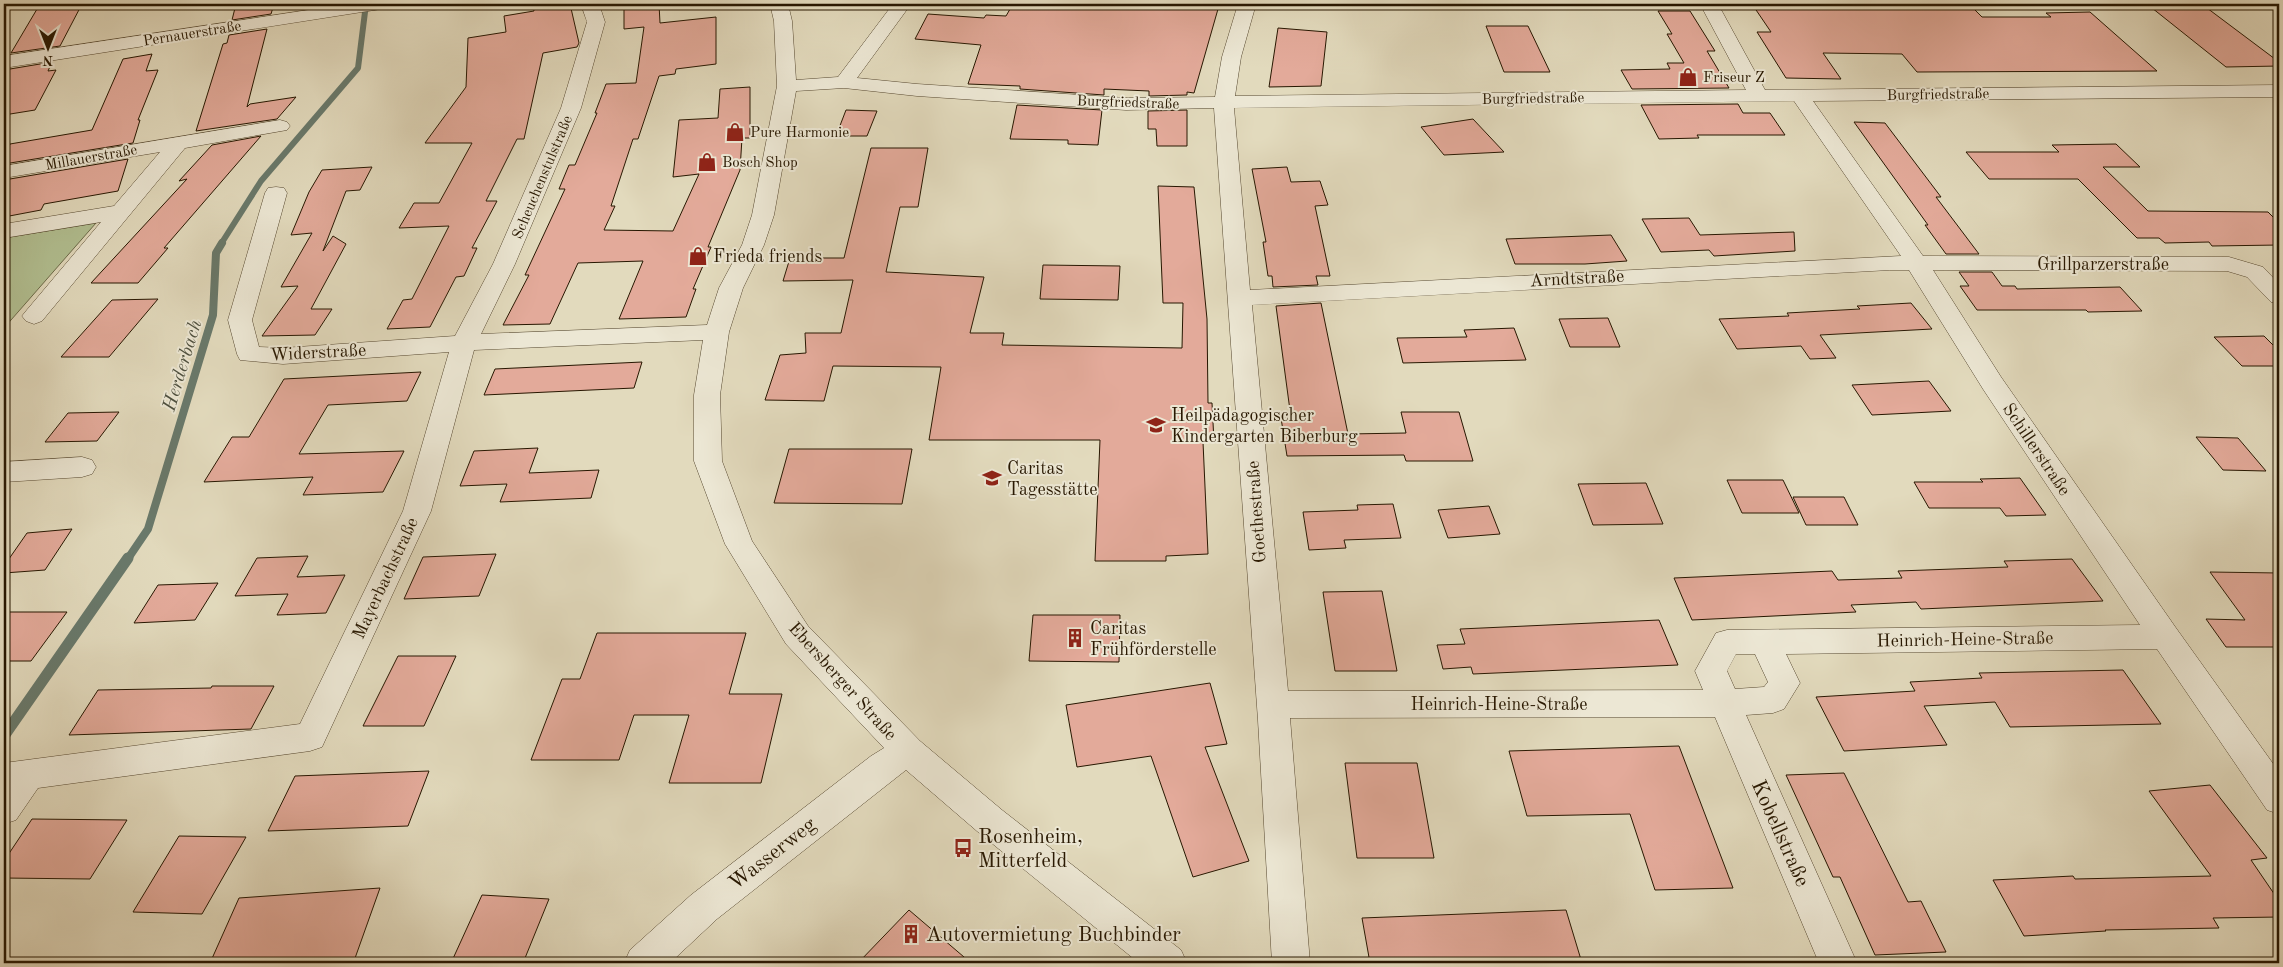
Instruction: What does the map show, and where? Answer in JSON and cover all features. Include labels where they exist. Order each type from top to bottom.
[{"type":"street","name":"Pernauerstraße","points":[[4,62],[381,4]]},
{"type":"street","name":"Scheuchenstulstraße","points":[[464,343],[504,264],[571,108],[596,22],[590,4]]},
{"type":"street","name":"Ebersberger Straße","points":[[779,4],[783,21],[788,86],[763,215],[753,245],[731,288],[717,332],[707,395],[708,461],[739,544],[797,635],[908,751],[997,827],[1168,963]]},
{"type":"street","points":[[844,82],[902,4]]},
{"type":"street","name":"Goethestraße","points":[[1247,4],[1233,43],[1226,75],[1224,104],[1291,963]]},
{"type":"street","points":[[1709,4],[1758,95]]},
{"type":"street","name":"Burgfriedstraße","points":[[788,86],[844,82],[917,90],[1126,104],[1758,95],[2279,91]]},
{"type":"street","name":"Schillerstraße","points":[[1799,95],[1916,262],[1992,383],[2165,637],[2279,799]]},
{"type":"street","name":"Millauerstraße","points":[[4,172],[280,126]]},
{"type":"street","name":"Millauerstraße","points":[[34,316],[179,142]]},
{"type":"street","name":"Widerstraße","points":[[276,194],[240,320],[249,354],[283,356],[464,343]]},
{"type":"street","points":[[4,231],[119,212]]},
{"type":"street","name":"Grillparzerstraße","points":[[1916,262],[2229,264],[2255,272],[2279,296]]},
{"type":"street","name":"Arndtstraße","points":[[1239,298],[1647,274],[1916,262]]},
{"type":"street","points":[[464,343],[717,332]]},
{"type":"street","name":"Mayerbachstraße","points":[[4,809],[18,776],[310,738],[417,511],[464,343]]},
{"type":"street","points":[[4,472],[82,467]]},
{"type":"street","name":"Heinrich-Heine-Straße","points":[[1725,703],[1711,671],[1727,642],[2165,637]]},
{"type":"street","name":"Heinrich-Heine-Straße","points":[[1272,705],[1725,703],[1773,700],[1784,683],[1765,641]]},
{"type":"street","name":"Kobellstraße","points":[[1725,703],[1838,963]]},
{"type":"street","name":"Wasserweg","points":[[643,963],[712,901],[883,766],[908,751]]},
{"type":"green space","points":[[96,223],[4,328],[4,238]]},
{"type":"building","points":[[40,4],[82,4],[60,46],[11,53]]},
{"type":"building","points":[[236,4],[274,4],[271,14],[232,20]]},
{"type":"building","points":[[533,4],[570,4],[579,43],[577,47],[543,53],[524,139],[517,139],[486,201],[497,201],[472,248],[477,248],[464,276],[456,277],[430,327],[387,329],[403,300],[412,299],[449,226],[399,228],[414,203],[439,203],[472,143],[425,143],[466,87],[468,38],[506,32],[504,16],[534,11]]},
{"type":"building","points":[[624,4],[659,4],[660,23],[716,17],[716,64],[676,69],[675,74],[659,76],[638,139],[633,139],[611,206],[615,206],[604,230],[673,231],[699,174],[673,177],[679,120],[718,118],[720,89],[750,87],[750,138],[742,138],[740,170],[708,247],[711,247],[693,289],[696,289],[686,317],[619,319],[643,261],[578,263],[550,324],[503,325],[529,275],[525,275],[565,189],[559,189],[569,165],[575,165],[597,113],[595,113],[606,84],[636,83],[644,27],[624,29]]},
{"type":"building","points":[[1013,4],[1150,4],[1218,9],[1194,93],[1187,92],[1187,95],[1149,96],[1149,91],[1104,89],[1104,95],[1020,89],[1020,86],[968,84],[981,45],[915,39],[928,14],[984,18],[986,15],[1006,16]]},
{"type":"building","points":[[1752,4],[1821,4],[1825,9],[1940,9],[1937,5],[1970,5],[1982,17],[2051,17],[2046,13],[2090,12],[2157,71],[1917,72],[1902,54],[1823,53],[1841,79],[1786,78],[1757,32],[1771,32]]},
{"type":"building","points":[[2147,4],[2203,5],[2279,62],[2279,66],[2226,67]]},
{"type":"building","points":[[1658,11],[1690,11],[1715,51],[1707,51],[1729,88],[1632,89],[1621,70],[1670,69],[1667,63],[1684,63],[1667,34],[1672,34]]},
{"type":"building","points":[[1486,26],[1528,26],[1550,72],[1504,72]]},
{"type":"building","points":[[1278,28],[1327,32],[1321,86],[1269,87]]},
{"type":"building","points":[[267,29],[247,107],[250,104],[296,97],[277,119],[196,131],[223,44],[227,43],[229,35]]},
{"type":"building","points":[[152,54],[146,71],[158,70],[138,120],[140,120],[133,143],[4,164],[10,144],[92,130],[123,59]]},
{"type":"building","points":[[52,62],[48,71],[56,70],[35,110],[4,115],[4,70]]},
{"type":"building","points":[[1738,104],[1743,113],[1770,113],[1785,135],[1697,135],[1699,138],[1659,139],[1641,105]]},
{"type":"building","points":[[1017,105],[1102,110],[1098,145],[1068,144],[1068,140],[1010,139]]},
{"type":"building","points":[[846,110],[877,111],[867,136],[836,136]]},
{"type":"building","points":[[1187,110],[1187,146],[1157,146],[1156,129],[1148,129],[1148,111]]},
{"type":"building","points":[[1473,119],[1504,152],[1444,155],[1421,127]]},
{"type":"building","points":[[1854,122],[1885,123],[1941,197],[1936,197],[1979,254],[1946,254],[1925,225],[1928,225]]},
{"type":"building","points":[[261,136],[164,248],[168,248],[138,283],[91,283],[187,179],[179,181],[212,145]]},
{"type":"building","points":[[2116,144],[2140,167],[2103,167],[2148,211],[2268,212],[2279,223],[2279,245],[2212,246],[2209,242],[2165,243],[2159,238],[2137,238],[2078,179],[1989,179],[1966,152],[2059,152],[2052,145]]},
{"type":"building","points":[[871,148],[928,148],[918,207],[900,207],[886,272],[984,277],[970,333],[1004,333],[1002,345],[1182,348],[1183,303],[1163,303],[1158,186],[1194,187],[1207,319],[1208,403],[1212,403],[1214,442],[1203,442],[1208,554],[1166,556],[1166,561],[1095,561],[1100,440],[929,440],[941,367],[833,366],[824,401],[765,400],[780,355],[806,353],[805,333],[841,333],[853,280],[783,281],[790,258],[844,258]]},
{"type":"building","points":[[128,159],[118,191],[44,204],[41,210],[4,217],[4,180]]},
{"type":"building","points":[[372,167],[360,190],[346,191],[323,251],[333,236],[346,244],[311,309],[332,309],[315,335],[262,336],[298,286],[281,287],[312,233],[291,235],[309,192],[322,170]]},
{"type":"building","points":[[1287,167],[1291,182],[1320,181],[1328,205],[1315,206],[1330,276],[1316,276],[1318,285],[1273,287],[1272,276],[1268,276],[1263,242],[1266,242],[1252,169]]},
{"type":"building","points":[[1689,218],[1700,235],[1794,232],[1795,251],[1714,256],[1709,250],[1661,252],[1642,219]]},
{"type":"building","points":[[1611,235],[1627,261],[1585,264],[1515,264],[1506,239]]},
{"type":"building","points":[[1043,265],[1120,266],[1118,300],[1040,299]]},
{"type":"building","points":[[1959,272],[1992,272],[2002,286],[2015,286],[2017,289],[2120,287],[2142,311],[1977,310],[1960,286],[1969,286]]},
{"type":"building","points":[[158,299],[109,357],[61,357],[112,300]]},
{"type":"building","points":[[1321,303],[1348,434],[1406,433],[1401,412],[1459,412],[1473,461],[1406,461],[1404,455],[1287,456],[1281,418],[1291,418],[1276,306]]},
{"type":"building","points":[[1911,303],[1932,329],[1820,335],[1836,358],[1810,359],[1801,346],[1737,349],[1719,319],[1789,316],[1787,313],[1860,309],[1857,306]]},
{"type":"building","points":[[1608,318],[1620,347],[1570,347],[1559,319]]},
{"type":"building","points":[[1514,328],[1526,360],[1403,363],[1397,338],[1467,337],[1464,330]]},
{"type":"building","points":[[2264,336],[2279,351],[2279,366],[2242,366],[2214,337]]},
{"type":"building","points":[[642,362],[634,388],[484,395],[495,369]]},
{"type":"building","points":[[421,372],[407,401],[328,405],[299,454],[404,451],[383,492],[303,495],[313,477],[204,482],[232,437],[249,437],[284,379]]},
{"type":"building","points":[[1929,381],[1951,411],[1872,415],[1852,385]]},
{"type":"building","points":[[119,412],[97,441],[45,442],[68,413]]},
{"type":"building","points":[[2196,437],[2238,438],[2266,471],[2223,470]]},
{"type":"building","points":[[538,448],[529,473],[599,470],[591,498],[500,502],[507,484],[460,486],[474,451]]},
{"type":"building","points":[[789,449],[912,449],[902,504],[774,503]]},
{"type":"building","points":[[2020,478],[2046,515],[2006,516],[2000,508],[1929,508],[1914,482],[1983,482],[1980,479]]},
{"type":"building","points":[[1727,480],[1783,480],[1799,513],[1742,513]]},
{"type":"building","points":[[1646,483],[1663,524],[1593,525],[1578,484]]},
{"type":"building","points":[[1793,497],[1844,497],[1858,525],[1806,525]]},
{"type":"building","points":[[1393,504],[1401,538],[1344,540],[1346,548],[1309,550],[1303,512],[1358,510],[1357,505]]},
{"type":"building","points":[[1489,506],[1500,534],[1448,538],[1438,510]]},
{"type":"building","points":[[72,529],[45,570],[4,573],[4,566],[27,533]]},
{"type":"building","points":[[496,554],[479,596],[404,599],[423,557]]},
{"type":"building","points":[[308,556],[297,577],[345,575],[326,613],[277,615],[288,594],[235,596],[257,558]]},
{"type":"building","points":[[2072,559],[2103,601],[1921,609],[1916,602],[1851,605],[1856,612],[1692,620],[1674,578],[1832,571],[1838,580],[1902,578],[1898,571],[2008,567],[2004,561]]},
{"type":"building","points":[[2210,572],[2279,573],[2279,647],[2226,647],[2206,619],[2245,620]]},
{"type":"building","points":[[218,583],[195,620],[134,623],[158,585]]},
{"type":"building","points":[[1382,591],[1397,671],[1335,671],[1323,592]]},
{"type":"building","points":[[4,612],[67,612],[31,661],[4,661]]},
{"type":"building","name":"Caritas Frühförderstelle","points":[[1033,615],[1120,615],[1119,662],[1029,661]]},
{"type":"building","points":[[1659,620],[1678,665],[1473,674],[1471,667],[1443,669],[1437,645],[1465,644],[1460,629]]},
{"type":"building","points":[[597,633],[746,633],[729,694],[782,694],[761,783],[669,783],[689,715],[634,715],[619,760],[531,760],[562,679],[580,679]]},
{"type":"building","points":[[398,656],[456,656],[424,726],[363,726]]},
{"type":"building","points":[[2123,670],[2161,724],[2010,727],[1995,702],[1924,706],[1947,745],[1844,751],[1816,697],[1915,691],[1910,682],[1982,678],[1979,673]]},
{"type":"building","points":[[1210,683],[1227,744],[1205,747],[1249,861],[1193,877],[1151,756],[1077,767],[1066,705]]},
{"type":"building","points":[[212,686],[274,686],[251,729],[69,735],[98,690],[211,688]]},
{"type":"building","points":[[1679,746],[1733,888],[1655,890],[1630,814],[1527,816],[1509,751]]},
{"type":"building","points":[[1345,763],[1417,763],[1434,858],[1357,858]]},
{"type":"building","points":[[429,771],[408,826],[268,831],[295,776]]},
{"type":"building","points":[[1844,773],[1908,902],[1921,901],[1946,952],[1875,955],[1840,877],[1833,877],[1786,775]]},
{"type":"building","points":[[2210,785],[2267,858],[2251,860],[2279,901],[2279,917],[2213,918],[2219,928],[2105,930],[2024,936],[1993,880],[2073,876],[2075,879],[2211,876],[2149,791]]},
{"type":"building","points":[[32,819],[127,820],[90,879],[4,878],[4,861]]},
{"type":"building","points":[[179,836],[246,837],[202,914],[133,912]]},
{"type":"building","points":[[380,888],[354,961],[319,963],[210,963],[239,898]]},
{"type":"building","points":[[482,895],[549,899],[523,963],[451,963]]},
{"type":"building","name":"Autovermietung Buchbinder","points":[[909,910],[971,963],[858,963]]},
{"type":"building","points":[[1566,910],[1582,963],[1370,963],[1362,918]]},
{"type":"waterway","name":"Herderbach","points":[[221,244],[261,181],[358,68],[366,4]]},
{"type":"waterway","name":"Herderbach","points":[[127,560],[148,529],[213,315],[216,253],[222,243]]},
{"type":"waterway","name":"Herderbach","points":[[4,736],[128,558]]},
{"type":"place","name":"Friseur Z","points":[[1688,77]]},
{"type":"place","name":"Pure Harmonie","points":[[735,132]]},
{"type":"place","name":"Bosch Shop","points":[[707,162]]},
{"type":"place","name":"Frieda friends","points":[[698,256]]},
{"type":"place","name":"Heilpädagogischer Kindergarten Biberburg","points":[[1156,425]]},
{"type":"place","name":"Caritas Tagesstätte","points":[[992,478]]},
{"type":"place","name":"Caritas Frühförderstelle","points":[[1075,638]]},
{"type":"place","name":"Rosenheim, Mitterfeld","points":[[963,848]]},
{"type":"place","name":"Autovermietung Buchbinder","points":[[911,934]]}]
